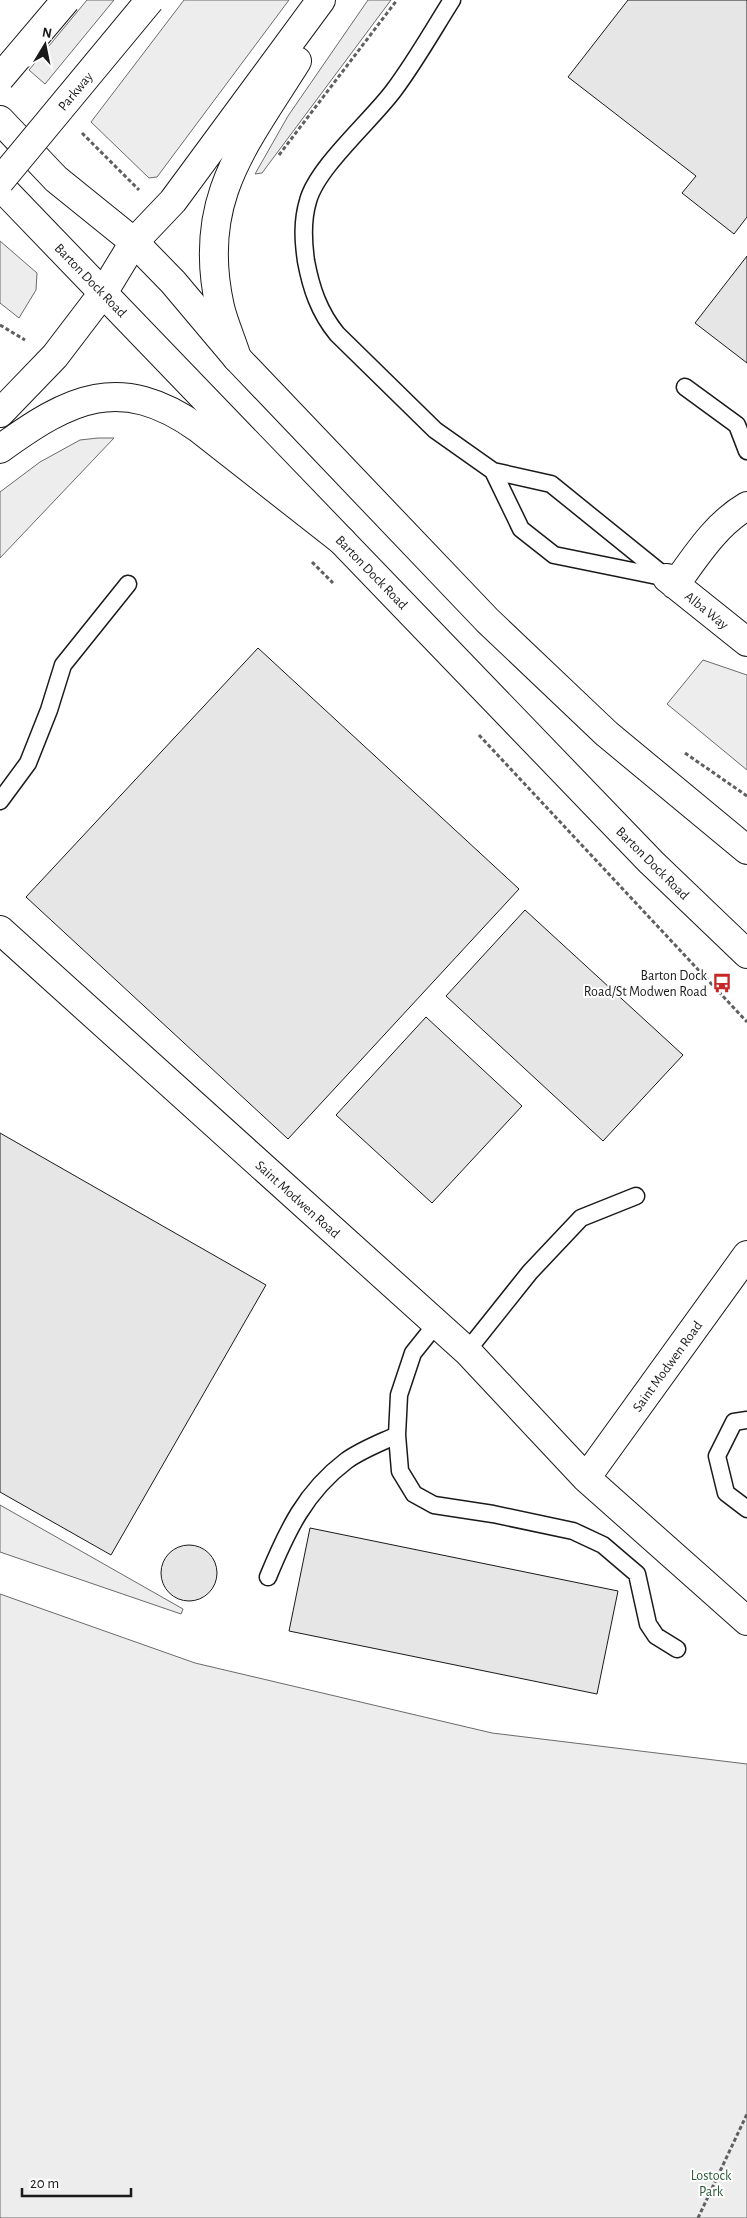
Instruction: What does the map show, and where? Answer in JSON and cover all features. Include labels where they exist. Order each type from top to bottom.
[{"type":"main road","points":[[0,78],[66,0]]},
{"type":"main road","name":"Parkway","points":[[0,181],[150,0]]},
{"type":"main road","points":[[0,413],[56,356],[102,293],[134,242],[173,201],[321,0]]},
{"type":"main road","points":[[237,358],[220,308],[214,269],[214,236],[218,204],[230,171],[246,142],[334,0]]},
{"type":"main road","points":[[0,120],[56,179],[134,242],[173,282],[237,358],[487,620],[606,734],[747,850]]},
{"type":"main road","name":"Barton Dock Road","points":[[0,186],[644,855],[747,954]]},
{"type":"main road","points":[[0,449],[54,412],[75,403],[97,398],[117,397],[149,402],[178,414],[198,428],[342,541]]},
{"type":"main road","points":[[671,581],[721,526],[747,506]]},
{"type":"main road","name":"Alba Way","points":[[671,581],[747,642]]},
{"type":"main road","name":"Saint Modwen Road","points":[[0,930],[437,1323],[467,1351],[586,1478],[747,1621]]},
{"type":"main road","name":"Saint Modwen Road","points":[[586,1478],[747,1255]]},
{"type":"lane","points":[[452,0],[394,90],[318,178],[308,199],[303,241],[308,272],[317,304],[336,334],[435,430],[493,471],[551,484],[671,581]]},
{"type":"lane","points":[[684,387],[737,426],[747,451]]},
{"type":"lane","points":[[493,471],[521,529],[554,555],[671,581]]},
{"type":"lane","points":[[0,801],[28,763],[49,710],[63,665],[128,584]]},
{"type":"lane","points":[[467,1351],[530,1272],[581,1218],[636,1196]]},
{"type":"lane","points":[[437,1323],[414,1353],[399,1395],[397,1436],[400,1471],[414,1494],[434,1505],[493,1514],[573,1531],[603,1545],[637,1574],[648,1624],[656,1636],[678,1650]]},
{"type":"lane","points":[[747,1420],[734,1422],[717,1456],[726,1493],[747,1509]]},
{"type":"lane","points":[[268,1577],[293,1521],[312,1493],[346,1461],[365,1449],[397,1436]]},
{"type":"path","points":[[274,163],[396,0]]},
{"type":"path","points":[[309,559],[336,586]]},
{"type":"path","points":[[472,727],[747,1022]]},
{"type":"path","points":[[684,752],[747,796]]},
{"type":"path","points":[[698,2218],[747,2114]]},
{"type":"shaded area","points":[[87,0],[114,0],[45,84],[29,70]]},
{"type":"shaded area","points":[[184,0],[289,0],[157,177],[149,178],[91,122]]},
{"type":"shaded area","points":[[368,0],[391,0],[262,173],[255,174],[288,116]]},
{"type":"shaded area","points":[[0,241],[37,273],[36,290],[19,318],[0,303]]},
{"type":"shaded area","points":[[114,438],[0,558],[0,492],[40,462],[80,440]]},
{"type":"shaded area","points":[[703,660],[747,675],[747,770],[667,704]]},
{"type":"shaded area","points":[[0,1505],[183,1609],[181,1614],[0,1552]]},
{"type":"shaded area","points":[[0,1594],[195,1663],[492,1733],[747,1764],[747,2218],[0,2218]]},
{"type":"building","points":[[628,0],[747,0],[747,217],[734,234],[682,193],[696,176],[568,77]]},
{"type":"building","points":[[747,256],[747,363],[695,323]]},
{"type":"building","points":[[258,648],[519,889],[288,1139],[26,897]]},
{"type":"building","points":[[525,910],[683,1055],[603,1141],[446,996]]},
{"type":"building","points":[[426,1017],[522,1106],[432,1203],[336,1115]]},
{"type":"building","points":[[0,1133],[266,1285],[111,1555],[0,1492]]},
{"type":"building","points":[[310,1528],[618,1591],[597,1694],[289,1631]]},
{"type":"building","points":[[189,1545],[200,1547],[209,1553],[215,1562],[217,1573],[215,1584],[209,1593],[200,1599],[189,1601],[178,1599],[169,1593],[163,1584],[161,1573],[163,1562],[169,1553],[178,1547]]},
{"type":"place","name":"Barton Dock Road/St Modwen Road","points":[[722,983]]},
{"type":"park label","name":"Lostock Park","points":[[711,2184]]}]
